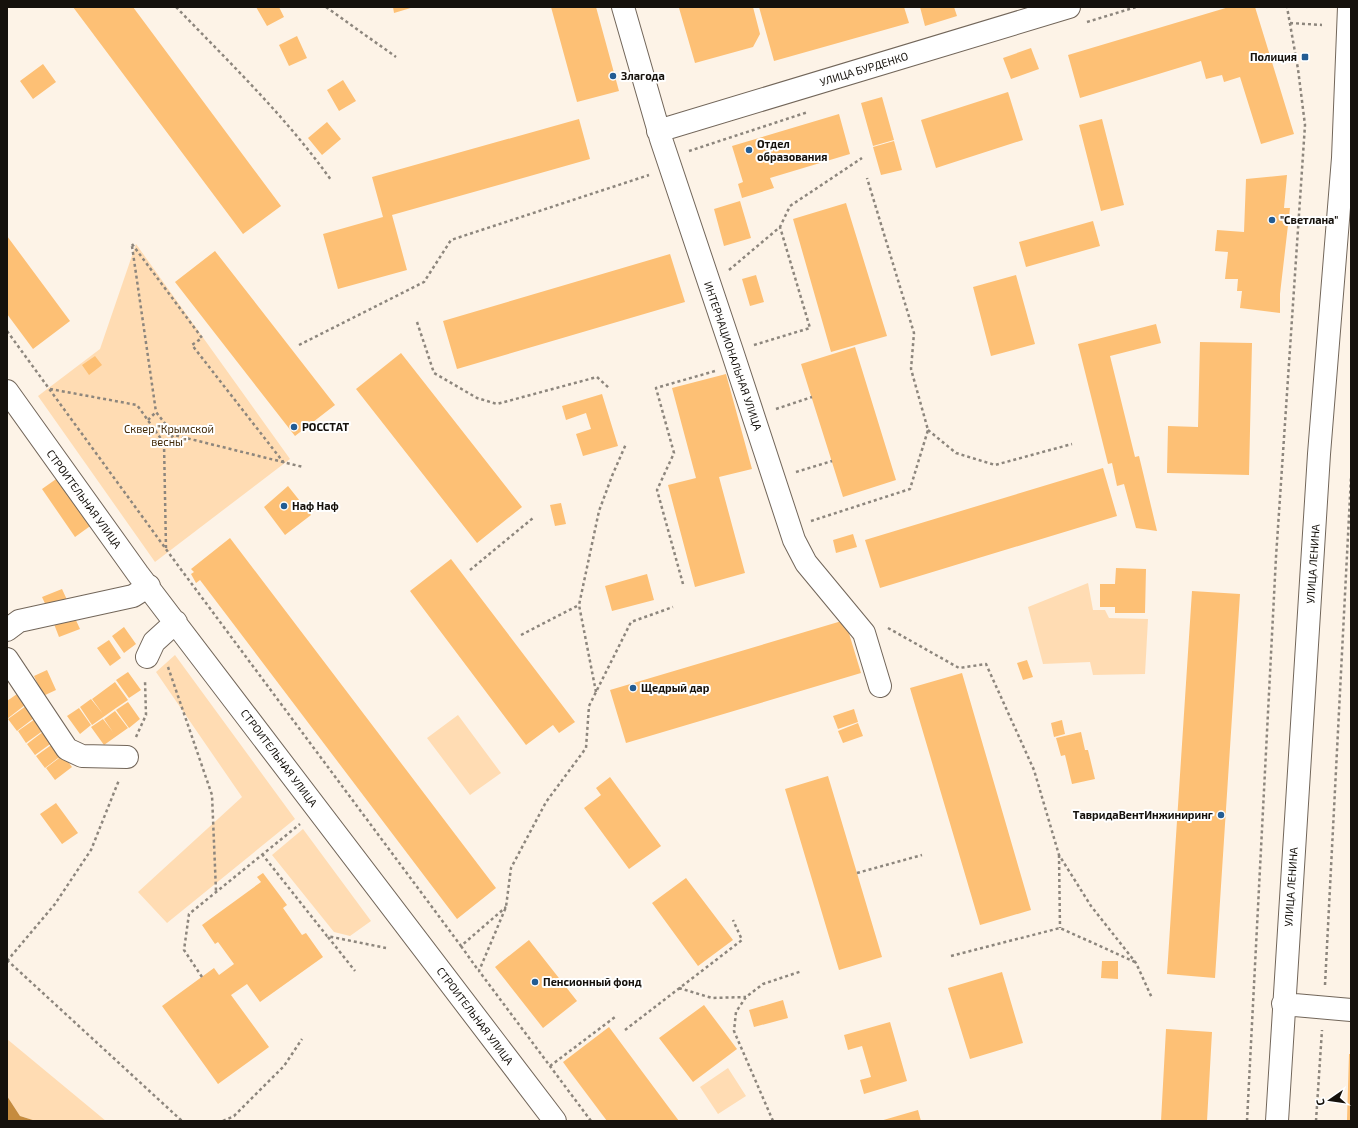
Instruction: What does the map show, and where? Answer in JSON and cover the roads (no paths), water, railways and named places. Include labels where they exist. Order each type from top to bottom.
[{"type":"street","name":"ИНТЕРНАЦИОНАЛЬНАЯ УЛИЦА","points":[[622,7],[658,131],[794,540],[806,563],[864,632],[880,686]]},
{"type":"street","name":"УЛИЦА БУРДЕНКО","points":[[658,131],[1069,7]]},
{"type":"street","name":"УЛИЦА ЛЕНИНА","points":[[1276,1121],[1319,454],[1348,101],[1349,7]]},
{"type":"street","name":"СТРОИТЕЛЬНАЯ УЛИЦА","points":[[7,391],[138,574],[149,586],[170,628],[555,1121]]},
{"type":"street","points":[[7,630],[19,621],[134,596],[149,586]]},
{"type":"street","points":[[147,657],[154,642],[170,628]]},
{"type":"street","points":[[7,660],[67,749],[82,756],[127,757]]},
{"type":"street","points":[[1283,1004],[1351,1010]]},
{"type":"place","name":"Полиция","points":[[1305,57]]},
{"type":"place","name":"Злагода","points":[[613,76]]},
{"type":"place","name":"Отдел образования","points":[[749,150]]},
{"type":"place","name":"\"Светлана\"","points":[[1272,220]]},
{"type":"place","name":"РОССТАТ","points":[[294,427]]},
{"type":"place","name":"Наф Наф","points":[[284,506]]},
{"type":"place","name":"Щедрый дар","points":[[633,688]]},
{"type":"place","name":"ТавридаВентИнжиниринг","points":[[1221,815]]},
{"type":"place","name":"Пенсионный фонд","points":[[535,982]]},
{"type":"park label","name":"Сквер \"Крымской весны\"","points":[[169,435]]}]
